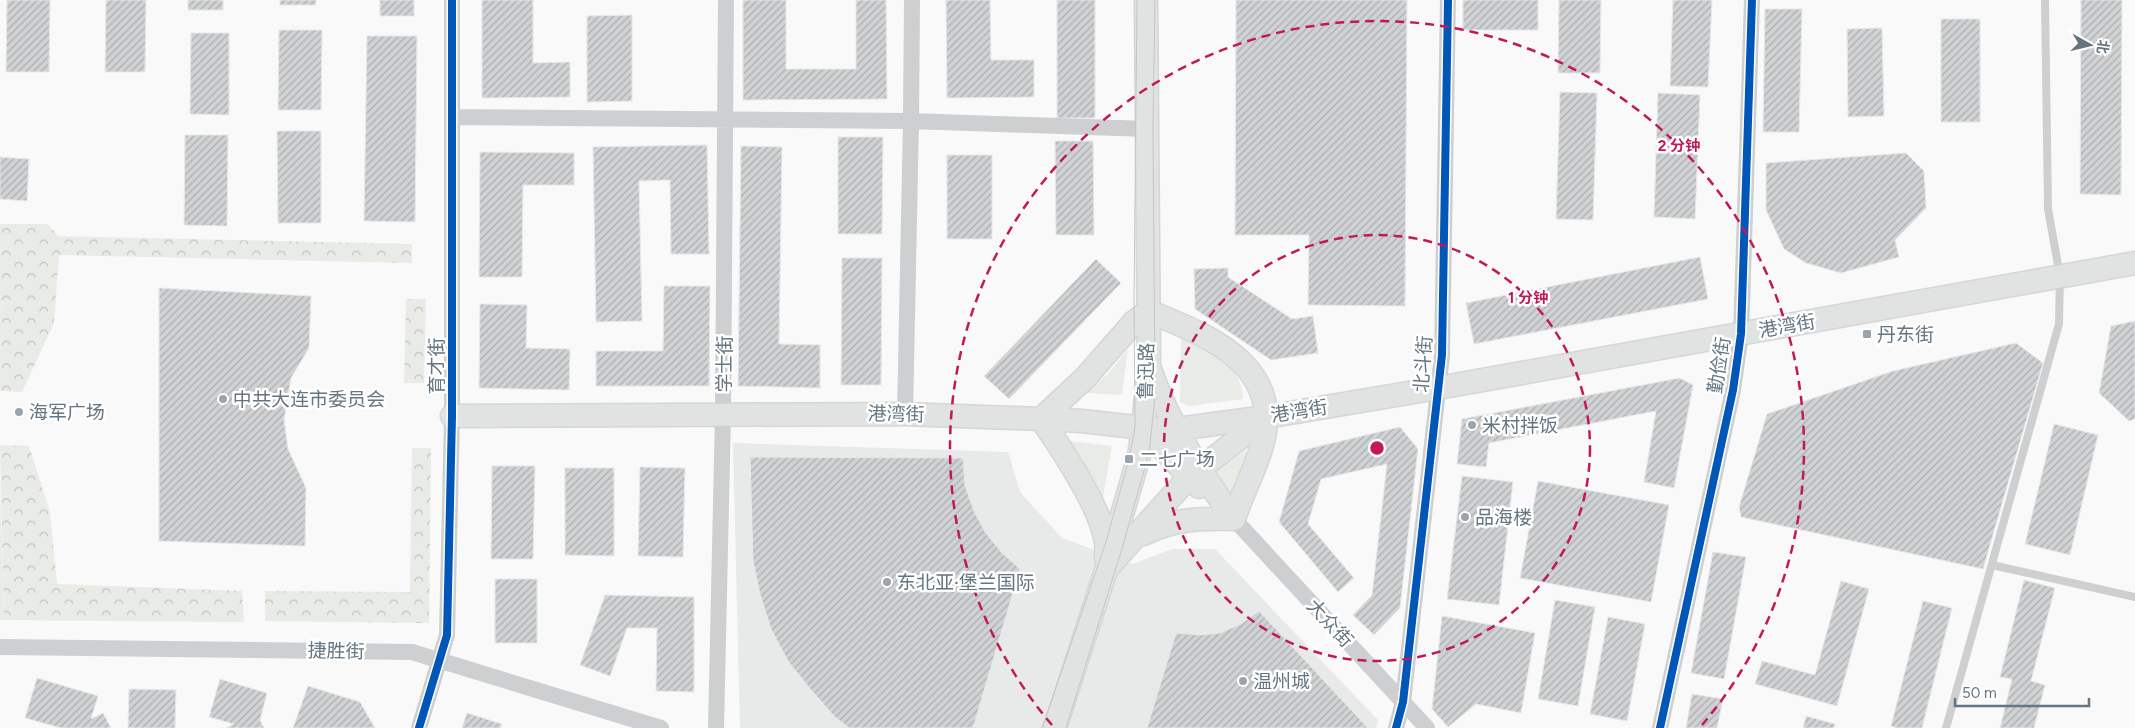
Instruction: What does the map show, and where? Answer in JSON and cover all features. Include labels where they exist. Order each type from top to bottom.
[{"type":"main road","name":"鲁迅路","points":[[1054,728],[1106,570],[1139,456],[1143,428],[1149,364],[1146,0]]},
{"type":"main road","name":"港湾街","points":[[452,416],[905,414],[1041,419],[1177,429],[1266,417],[1438,388],[2135,263]]},
{"type":"main road","points":[[1106,570],[1106,542],[1098,518],[1057,442],[1041,419],[1085,378],[1134,322],[1148,311],[1200,333],[1226,349],[1255,378],[1263,395],[1266,417],[1260,451],[1234,519]]},
{"type":"main road","points":[[1149,364],[1160,395],[1177,429],[1194,472]]},
{"type":"main road","points":[[1106,570],[1194,472],[1266,417]]},
{"type":"main road","points":[[1143,428],[1194,472],[1234,519]]},
{"type":"main road","points":[[1132,541],[1172,522],[1191,519],[1234,519]]},
{"type":"street","name":"育才街","points":[[418,728],[447,635],[452,416],[452,0]]},
{"type":"street","name":"学士街","points":[[716,728],[723,414],[726,0]]},
{"type":"street","points":[[905,414],[912,0]]},
{"type":"street","name":"北斗街","points":[[1396,728],[1403,702],[1442,355],[1448,0]]},
{"type":"street","name":"勤俭街","points":[[1660,728],[1733,390],[1741,334],[1752,0]]},
{"type":"street","points":[[452,117],[911,121],[1146,129]]},
{"type":"street","name":"大众街","points":[[1234,519],[1426,728]]},
{"type":"street","name":"捷胜街","points":[[0,647],[412,652],[661,728]]},
{"type":"lane","points":[[1946,728],[2060,324],[2060,276],[2048,208],[2044,0]]},
{"type":"lane","points":[[1992,565],[2135,597]]},
{"type":"shaded area","points":[[733,443],[1008,452],[1020,492],[1062,538],[1133,564],[1172,549],[1215,549],[1378,720],[1376,728],[740,728]]},
{"type":"green space","points":[[1,224],[2,391],[0,391]]},
{"type":"green space","points":[[1,224],[48,224],[58,236],[412,244],[412,263],[59,255],[54,323],[22,392],[2,391]]},
{"type":"green space","points":[[406,299],[426,299],[424,383],[404,383]]},
{"type":"green space","points":[[1181,336],[1212,352],[1231,367],[1237,376],[1243,399],[1189,406],[1180,402]]},
{"type":"green space","points":[[1128,349],[1122,394],[1086,393],[1109,373]]},
{"type":"green space","points":[[1068,442],[1112,446],[1101,508]]},
{"type":"green space","points":[[0,445],[29,446],[50,512],[57,584],[242,591],[244,622],[4,620]]},
{"type":"green space","points":[[412,448],[431,448],[429,623],[265,621],[265,591],[410,592]]},
{"type":"green space","points":[[1245,451],[1249,454],[1232,495],[1226,494],[1211,474]]},
{"type":"green space","points":[[0,479],[4,620],[0,620]]},
{"type":"building","points":[[7,0],[50,0],[49,72],[6,72]]},
{"type":"building","points":[[106,0],[146,0],[145,72],[105,72]]},
{"type":"building","points":[[188,0],[223,0],[223,10],[188,10]]},
{"type":"building","points":[[280,0],[316,0],[316,5],[280,5]]},
{"type":"building","points":[[380,0],[414,0],[414,16],[380,16]]},
{"type":"building","points":[[482,0],[533,0],[533,63],[570,62],[570,97],[482,98]]},
{"type":"building","points":[[743,0],[786,0],[786,69],[856,69],[856,0],[886,0],[887,99],[743,100]]},
{"type":"building","points":[[946,0],[990,0],[991,60],[1034,60],[1034,97],[947,98]]},
{"type":"building","points":[[1057,0],[1095,0],[1095,118],[1057,118]]},
{"type":"building","points":[[1236,0],[1407,0],[1405,306],[1308,305],[1309,235],[1235,235]]},
{"type":"building","points":[[1463,0],[1538,0],[1538,30],[1463,30]]},
{"type":"building","points":[[1559,0],[1601,0],[1600,73],[1558,73]]},
{"type":"building","points":[[1673,0],[1712,0],[1708,87],[1670,86]]},
{"type":"building","points":[[2081,0],[2122,0],[2121,195],[2080,194]]},
{"type":"building","points":[[1765,9],[1802,9],[1799,132],[1763,132]]},
{"type":"building","points":[[632,15],[632,101],[587,102],[587,16]]},
{"type":"building","points":[[1941,19],[1980,19],[1980,122],[1941,122]]},
{"type":"building","points":[[1882,28],[1884,116],[1848,117],[1847,29]]},
{"type":"building","points":[[279,30],[322,30],[321,110],[278,110]]},
{"type":"building","points":[[191,33],[229,33],[229,115],[190,114]]},
{"type":"building","points":[[367,36],[417,36],[415,222],[364,221]]},
{"type":"building","points":[[1560,92],[1597,93],[1593,220],[1556,219]]},
{"type":"building","points":[[1658,93],[1700,95],[1695,219],[1654,217]]},
{"type":"building","points":[[277,131],[321,131],[321,223],[278,223]]},
{"type":"building","points":[[185,135],[228,135],[227,226],[184,225]]},
{"type":"building","points":[[838,137],[883,137],[882,234],[838,234]]},
{"type":"building","points":[[1055,141],[1093,141],[1094,235],[1056,235]]},
{"type":"building","points":[[707,145],[709,254],[671,254],[670,180],[639,181],[642,321],[596,322],[593,147]]},
{"type":"building","points":[[741,146],[782,147],[779,344],[820,345],[820,388],[738,386]]},
{"type":"building","points":[[480,152],[574,153],[574,185],[523,185],[522,277],[479,277]]},
{"type":"building","points":[[1906,153],[1924,171],[1926,208],[1895,240],[1899,257],[1841,273],[1806,263],[1784,249],[1766,210],[1766,163]]},
{"type":"building","points":[[947,155],[992,155],[992,239],[947,239]]},
{"type":"building","points":[[0,157],[29,159],[27,201],[0,199]]},
{"type":"building","points":[[1700,257],[1708,299],[1474,344],[1466,303]]},
{"type":"building","points":[[842,258],[882,258],[881,385],[841,385]]},
{"type":"building","points":[[1096,259],[1121,283],[1009,399],[984,376]]},
{"type":"building","points":[[1228,268],[1228,277],[1292,319],[1313,316],[1318,353],[1271,360],[1195,309],[1194,269]]},
{"type":"building","points":[[664,286],[710,286],[709,386],[596,386],[596,351],[663,351]]},
{"type":"building","name":"中共大连市委员会","points":[[159,288],[311,296],[309,348],[291,378],[284,420],[288,449],[306,488],[305,546],[159,541]]},
{"type":"building","points":[[480,304],[527,305],[526,348],[570,349],[569,390],[479,388]]},
{"type":"building","points":[[2135,321],[2135,419],[2129,421],[2099,393],[2111,326]]},
{"type":"building","points":[[2016,343],[2043,363],[1983,569],[1741,517],[1739,507],[1767,414],[1893,371]]},
{"type":"building","points":[[1680,378],[1693,385],[1674,488],[1644,482],[1656,411],[1489,443],[1486,467],[1457,464],[1462,419]]},
{"type":"building","points":[[2054,424],[2098,435],[2070,555],[2025,544]]},
{"type":"building","points":[[1400,427],[1418,449],[1400,608],[1374,635],[1353,615],[1372,595],[1387,464],[1321,479],[1308,524],[1354,578],[1338,592],[1279,522],[1299,451]]},
{"type":"building","name":"东北亚·堡兰国际","points":[[750,457],[963,458],[965,486],[974,511],[985,532],[1002,553],[1020,569],[973,728],[849,728],[835,717],[812,691],[788,661],[771,629],[760,594],[753,561]]},
{"type":"building","points":[[492,466],[535,466],[533,559],[491,559]]},
{"type":"building","points":[[640,467],[685,468],[683,557],[638,556]]},
{"type":"building","points":[[565,468],[614,468],[614,556],[565,555]]},
{"type":"building","points":[[1462,476],[1513,482],[1499,605],[1447,599]]},
{"type":"building","points":[[1538,481],[1669,505],[1651,602],[1520,578]]},
{"type":"building","points":[[1713,552],[1746,557],[1724,679],[1691,673]]},
{"type":"building","points":[[495,579],[537,579],[537,643],[495,643]]},
{"type":"building","points":[[2024,580],[2055,588],[2031,681],[2045,685],[2034,728],[2000,728],[2012,679],[2000,677]]},
{"type":"building","points":[[1841,581],[1869,589],[1837,706],[1755,684],[1762,661],[1815,675]]},
{"type":"building","points":[[605,595],[694,597],[694,692],[656,691],[657,628],[627,628],[610,676],[580,665]]},
{"type":"building","points":[[1555,600],[1595,607],[1578,706],[1538,699]]},
{"type":"building","points":[[1923,601],[1952,608],[1922,728],[1897,728],[1891,726]]},
{"type":"building","name":"温州城","points":[[1259,611],[1368,728],[1147,728],[1176,633],[1201,635],[1220,633],[1241,624]]},
{"type":"building","points":[[1442,616],[1535,633],[1521,713],[1476,704],[1448,727],[1432,709]]},
{"type":"building","points":[[1608,617],[1645,624],[1627,721],[1590,714]]},
{"type":"building","points":[[37,678],[98,696],[91,719],[103,713],[111,728],[61,728],[25,718]]},
{"type":"building","points":[[220,679],[267,693],[260,720],[264,728],[226,728],[234,724],[209,717]]},
{"type":"building","points":[[308,686],[360,702],[375,728],[293,728]]},
{"type":"building","points":[[129,689],[176,690],[175,728],[128,728]]},
{"type":"building","points":[[1692,694],[1723,699],[1717,728],[1686,728]]},
{"type":"building","points":[[467,713],[502,724],[500,728],[462,728]]},
{"type":"building","points":[[1806,716],[1835,724],[1834,728],[1803,728]]},
{"type":"tram line","points":[[1042,728],[1106,542],[1129,459],[1135,428],[1134,302],[1137,0]]},
{"type":"tram line","points":[[1066,728],[1121,552],[1149,453],[1155,397],[1153,126],[1155,0]]},
{"type":"cycle path","points":[[419,728],[447,635],[452,416],[452,0]]},
{"type":"cycle path","points":[[1396,728],[1403,702],[1442,355],[1448,0]]},
{"type":"cycle path","points":[[1660,728],[1733,390],[1741,334],[1752,0]]},
{"type":"place","name":"丹东街","points":[[1867,334]]},
{"type":"place","name":"中共大连市委员会","points":[[223,399]]},
{"type":"place","name":"海军广场","points":[[19,412]]},
{"type":"place","name":"米村拌饭","points":[[1472,425]]},
{"type":"place","name":"二七广场","points":[[1129,459]]},
{"type":"place","name":"品海楼","points":[[1465,517]]},
{"type":"place","name":"东北亚·堡兰国际","points":[[887,582]]},
{"type":"place","name":"温州城","points":[[1243,681]]}]
